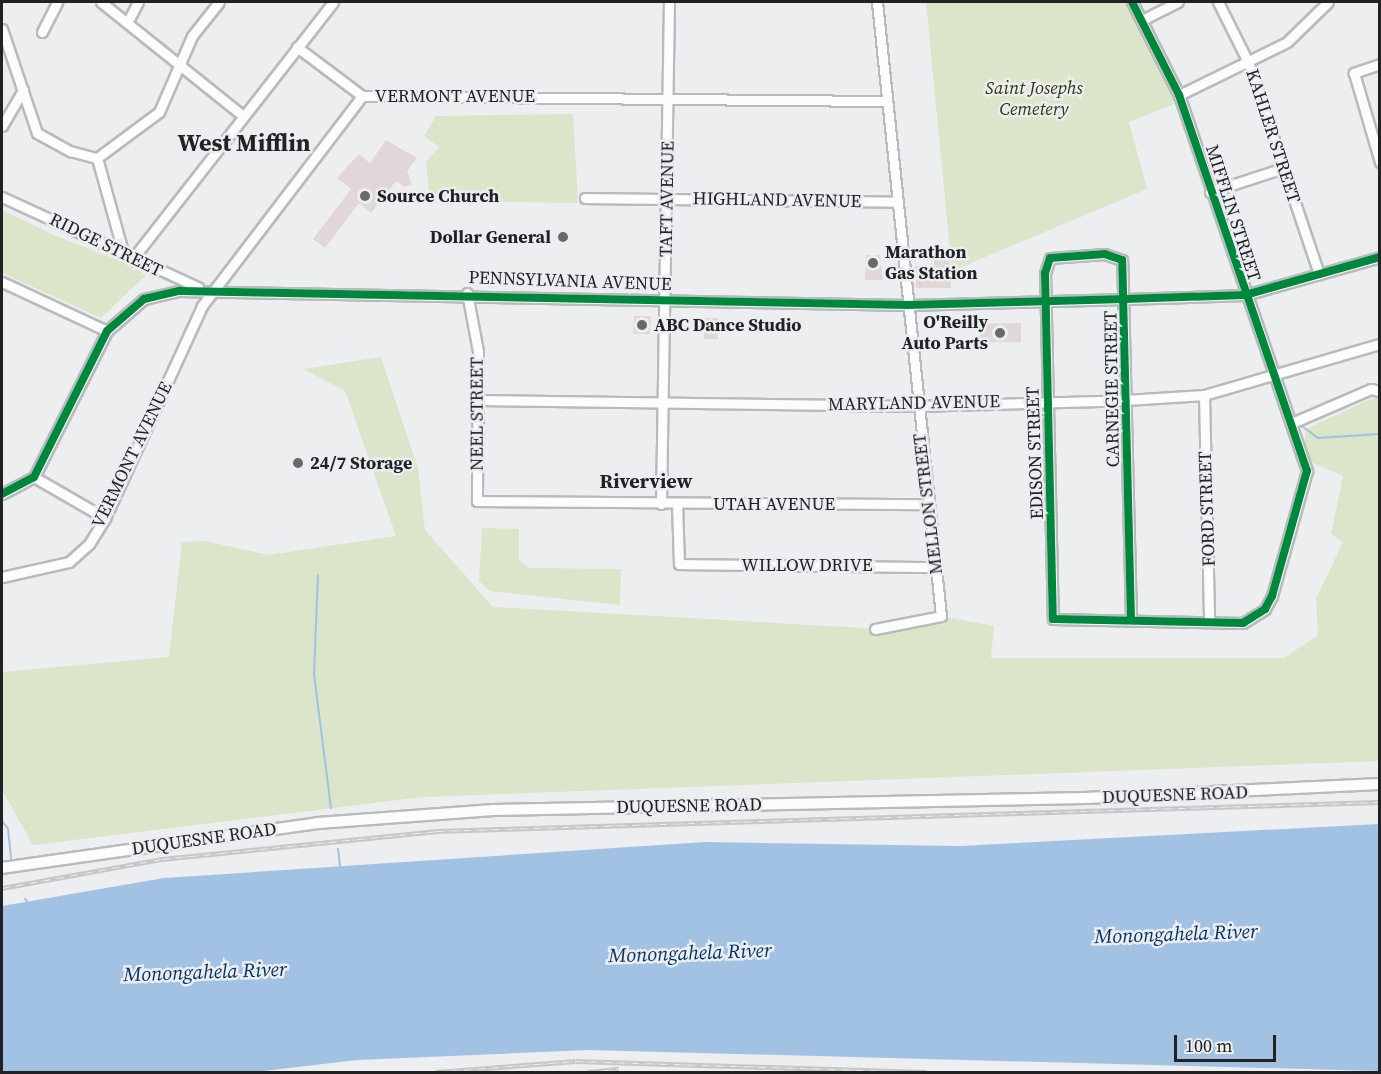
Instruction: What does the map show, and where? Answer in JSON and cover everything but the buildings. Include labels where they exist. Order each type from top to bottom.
[{"type":"main road","name":"DUQUESNE ROAD","points":[[2,868],[318,823],[494,810],[1107,798],[1380,784]]},
{"type":"street","points":[[42,32],[57,2]]},
{"type":"street","points":[[101,2],[128,21],[176,66],[241,114]]},
{"type":"street","points":[[128,21],[138,2]]},
{"type":"street","points":[[97,158],[159,112],[176,66],[192,36],[219,2]]},
{"type":"street","points":[[134,257],[241,114],[333,2]]},
{"type":"street","name":"TAFT AVENUE","points":[[661,504],[669,2]]},
{"type":"street","name":"MELLON STREET","points":[[875,629],[940,616],[916,406],[897,202],[884,101],[877,2]]},
{"type":"street","name":"MIFFLIN STREET","points":[[1053,619],[1243,623],[1265,609],[1272,596],[1307,471],[1292,423],[1245,295],[1179,95],[1132,2]]},
{"type":"street","points":[[1142,20],[1178,2]]},
{"type":"street","name":"KAHLER STREET","points":[[1218,2],[1248,62],[1319,274]]},
{"type":"street","points":[[1179,95],[1287,42],[1325,3]]},
{"type":"street","points":[[2,29],[37,133],[70,151],[97,158]]},
{"type":"street","points":[[297,47],[362,96]]},
{"type":"street","points":[[1380,64],[1354,73],[1380,162]]},
{"type":"street","points":[[2,126],[23,90]]},
{"type":"street","name":"VERMONT AVENUE","points":[[2,577],[69,562],[89,544],[105,518],[212,290],[362,96],[884,101]]},
{"type":"street","points":[[97,158],[123,252]]},
{"type":"street","points":[[1210,192],[1283,168]]},
{"type":"street","name":"RIDGE STREET","points":[[2,197],[134,257],[184,283],[212,290]]},
{"type":"street","name":"HIGHLAND AVENUE","points":[[585,198],[897,202]]},
{"type":"street","name":"CARNEGIE STREET","points":[[1046,286],[1050,258],[1116,256],[1122,260],[1125,299],[1131,620]]},
{"type":"street","name":"PENNSYLVANIA AVENUE","points":[[34,477],[107,331],[144,299],[180,291],[467,293],[908,305],[1125,299],[1245,295],[1380,257]]},
{"type":"street","points":[[2,282],[107,331]]},
{"type":"street","name":"EDISON STREET","points":[[1046,286],[1053,619]]},
{"type":"street","name":"NEEL STREET","points":[[467,293],[477,348],[477,501]]},
{"type":"street","name":"MARYLAND AVENUE","points":[[477,400],[916,406],[1126,400],[1204,395],[1380,344]]},
{"type":"street","points":[[1292,423],[1371,389],[1380,391]]},
{"type":"street","name":"FORD STREET","points":[[1204,395],[1209,622]]},
{"type":"street","points":[[2,494],[34,477],[105,518]]},
{"type":"street","name":"UTAH AVENUE","points":[[477,501],[927,504]]},
{"type":"street","name":"WILLOW DRIVE","points":[[676,504],[678,564],[936,567]]},
{"type":"green space","name":"Saint Josephs Cemetery","points":[[926,2],[1128,2],[1177,103],[1129,122],[1147,189],[952,271]]},
{"type":"green space","points":[[573,114],[578,203],[430,201],[426,162],[439,147],[424,136],[436,116]]},
{"type":"green space","points":[[2,210],[56,236],[149,272],[101,318],[2,273]]},
{"type":"green space","points":[[381,357],[418,468],[425,530],[493,607],[882,629],[941,616],[994,626],[991,658],[1284,658],[1318,635],[1316,599],[1343,542],[1331,534],[1343,476],[1309,461],[1303,451],[1306,429],[1379,395],[1379,761],[423,797],[33,845],[2,790],[2,672],[169,657],[182,542],[205,541],[268,555],[396,536],[345,391],[303,369]]},
{"type":"green space","points":[[482,528],[519,529],[519,559],[528,568],[621,569],[620,605],[490,591],[479,581]]},
{"type":"water","name":"Monongahela River","points":[[1379,824],[1379,1071],[588,1050],[357,1060],[255,1072],[2,1072],[2,906],[164,878],[705,842],[960,846]]},
{"type":"waterway","points":[[1303,427],[1318,438],[1380,434]]},
{"type":"waterway","points":[[318,575],[314,674],[331,808]]},
{"type":"waterway","points":[[2,821],[8,829],[11,859]]},
{"type":"waterway","points":[[338,849],[340,866]]},
{"type":"railway","points":[[2,888],[162,859],[436,831],[1380,802]]},
{"type":"railway","points":[[436,1072],[576,1061],[926,1072]]},
{"type":"railway","points":[[588,1072],[619,1069]]},
{"type":"cycle path","points":[[1131,620],[1122,260],[1105,254],[1050,258],[1045,273],[1053,619],[1243,623],[1265,609],[1272,596],[1307,471],[1179,95],[1132,2]]},
{"type":"cycle path","points":[[2,494],[34,477],[107,331],[144,299],[180,291],[908,305],[1125,299],[1245,295],[1380,257]]},
{"type":"place","name":"Source Church","points":[[365,196]]},
{"type":"place","name":"Dollar General","points":[[563,237]]},
{"type":"place","name":"Marathon Gas Station","points":[[873,263]]},
{"type":"place","name":"ABC Dance Studio","points":[[642,325]]},
{"type":"place","name":"O'Reilly Auto Parts","points":[[1000,333]]},
{"type":"place","name":"24/7 Storage","points":[[298,463]]},
{"type":"district","name":"West Mifflin","points":[[244,143]]},
{"type":"district","name":"Riverview","points":[[646,481]]}]
